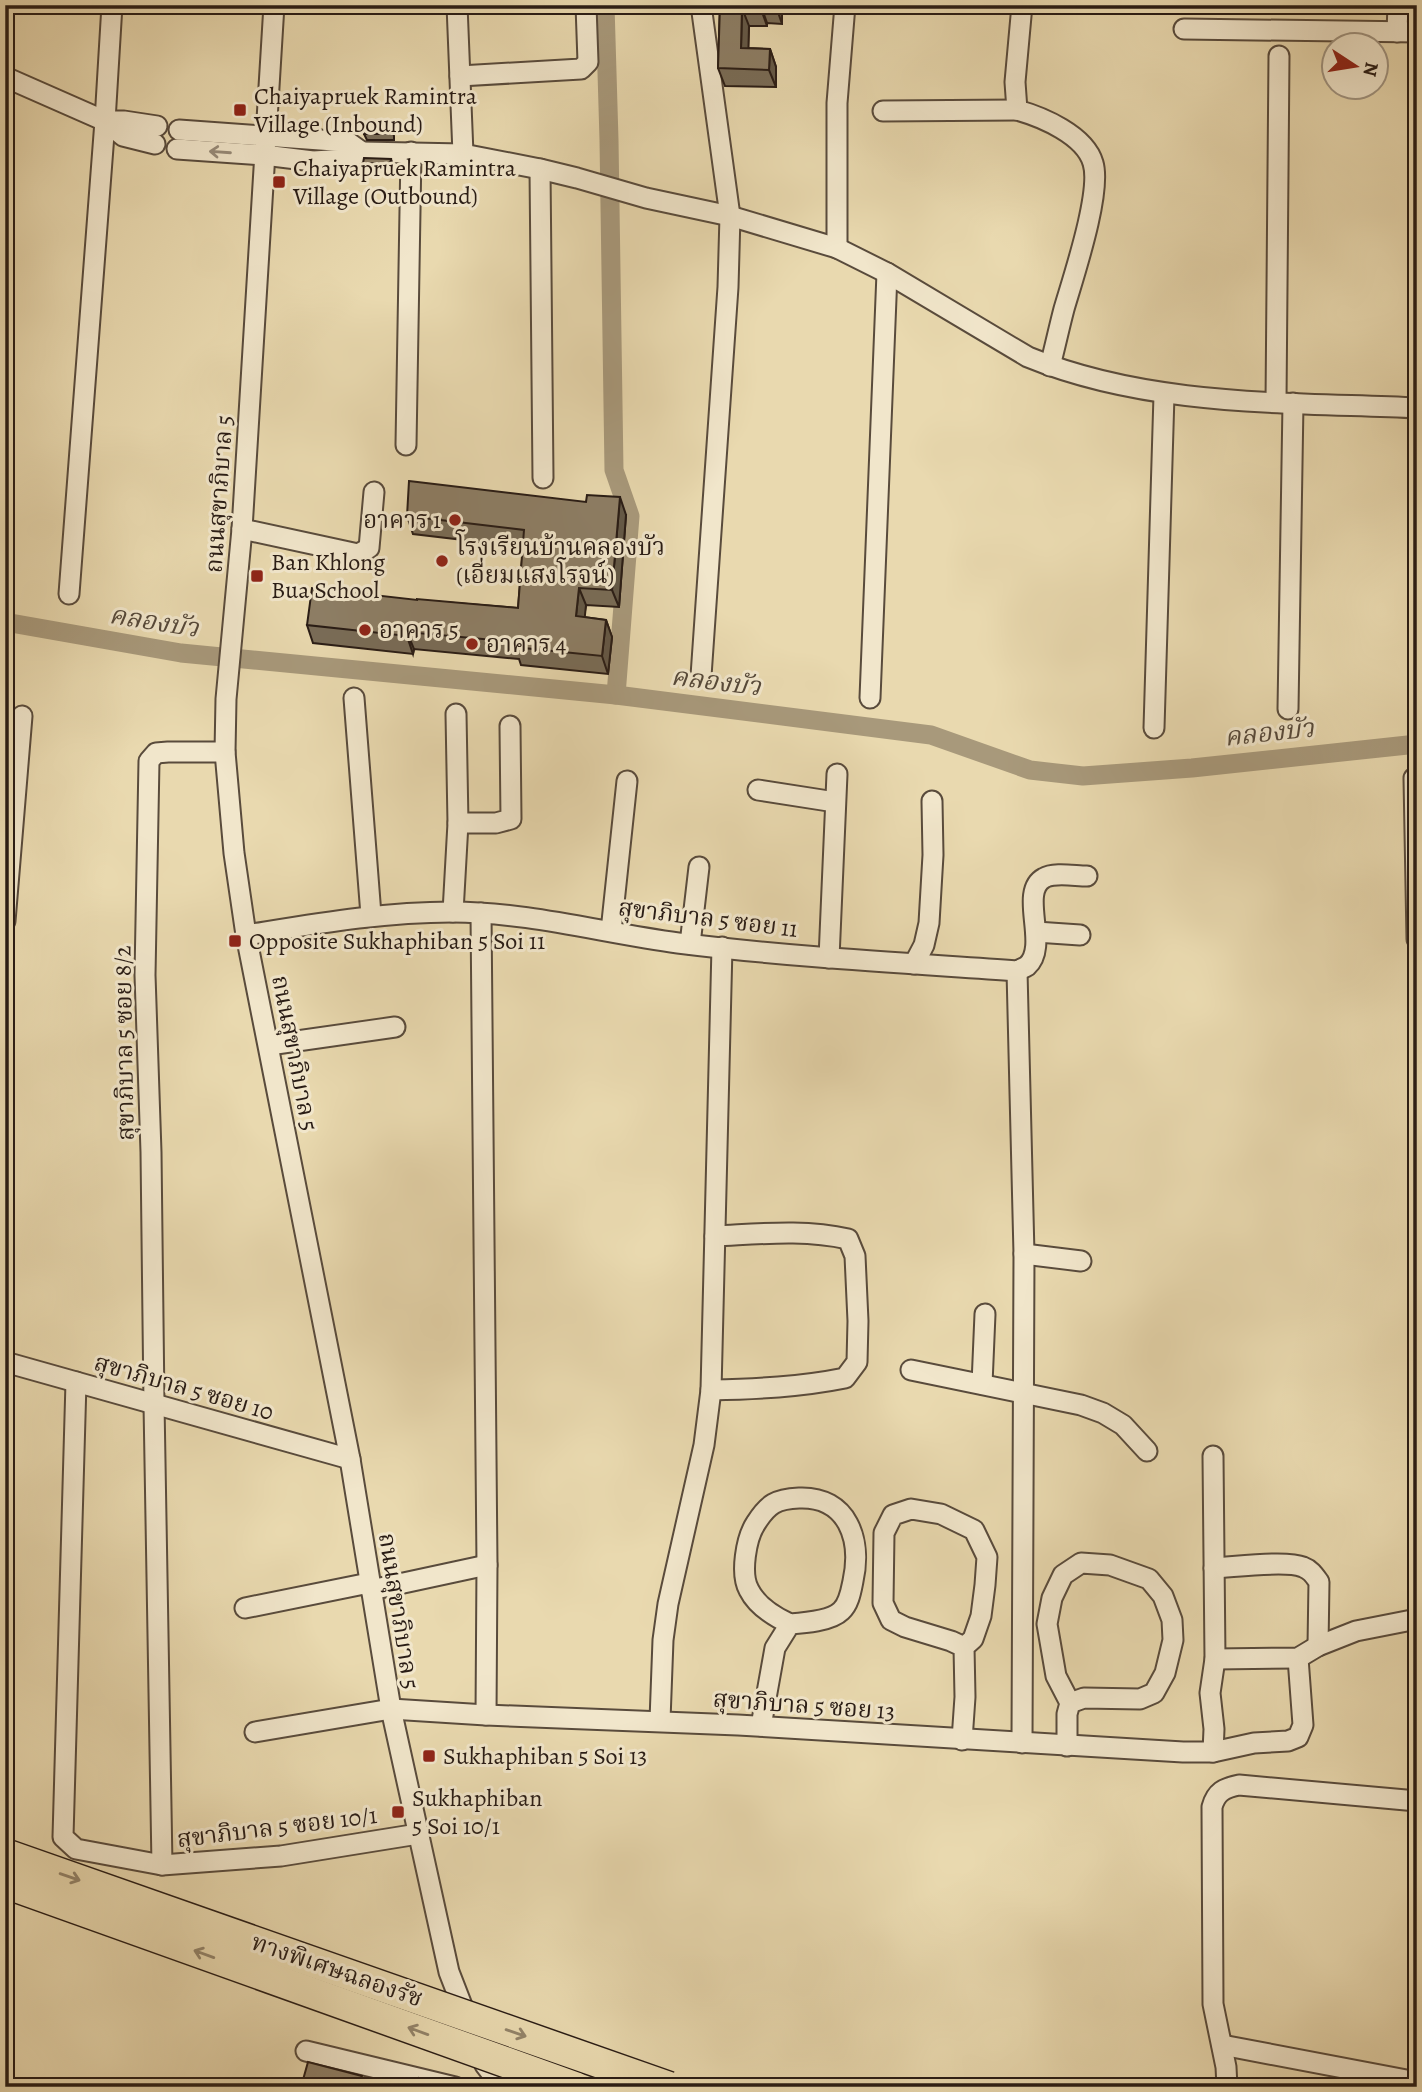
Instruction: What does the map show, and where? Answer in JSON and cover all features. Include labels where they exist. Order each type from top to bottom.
[{"type":"highway","name":"ทางพิเศษฉลองรัช","points":[[5,1854],[669,2087]]},
{"type":"highway","name":"ทางพิเศษฉลองรัช","points":[[5,1883],[575,2087]]},
{"type":"street","points":[[69,594],[105,121],[111,5]]},
{"type":"street","name":"ถนนสุขาภิบาล 5","points":[[274,5],[242,529],[226,699],[225,752],[234,853],[246,935],[350,1459],[391,1709],[418,1834],[449,1972],[485,2065],[502,2087]]},
{"type":"street","points":[[457,5],[463,154]]},
{"type":"street","points":[[460,76],[581,69],[588,62],[586,5]]},
{"type":"street","points":[[701,5],[730,216],[728,286],[701,676]]},
{"type":"street","points":[[837,248],[837,103],[845,5]]},
{"type":"street","points":[[1017,110],[1021,5]]},
{"type":"street","points":[[1184,29],[1407,32],[1398,5]]},
{"type":"street","points":[[1279,56],[1288,709]]},
{"type":"street","points":[[5,77],[105,121],[123,136],[156,135]]},
{"type":"street","points":[[883,111],[1017,110],[1037,116],[1080,143],[1093,161],[1095,177],[1087,225],[1050,366]]},
{"type":"street","points":[[178,139],[265,145],[348,142],[362,152],[463,154],[540,169],[646,198],[730,216],[837,248],[887,273],[1028,358],[1050,366],[1164,395],[1417,408]]},
{"type":"street","points":[[406,445],[411,152]]},
{"type":"street","points":[[540,169],[543,478]]},
{"type":"street","points":[[870,698],[887,273]]},
{"type":"street","points":[[1154,728],[1164,395]]},
{"type":"street","points":[[242,529],[358,554],[369,548],[374,492]]},
{"type":"street","points":[[354,698],[370,915]]},
{"type":"street","points":[[453,912],[458,823],[456,714]]},
{"type":"street","points":[[5,921],[22,716]]},
{"type":"street","points":[[458,823],[496,822],[511,818],[510,726]]},
{"type":"street","name":"สุขาภิบาล 5 ซอย 8/2","points":[[162,1865],[151,1153],[145,975],[149,761],[156,753],[225,752]]},
{"type":"street","points":[[829,958],[836,774]]},
{"type":"street","points":[[1414,778],[1417,939]]},
{"type":"street","points":[[611,931],[627,781]]},
{"type":"street","points":[[758,790],[835,802]]},
{"type":"street","points":[[914,964],[924,945],[929,923],[933,855],[932,801]]},
{"type":"street","points":[[690,944],[699,867]]},
{"type":"street","points":[[1022,1743],[1024,1254],[1017,971],[1027,966],[1036,946],[1033,900],[1038,882],[1045,876],[1087,876]]},
{"type":"street","points":[[481,913],[486,1715]]},
{"type":"street","name":"สุขาภิบาล 5 ซอย 11","points":[[246,935],[370,915],[481,913],[690,944],[829,958],[1017,971]]},
{"type":"street","points":[[1036,932],[1080,935]]},
{"type":"street","points":[[660,1720],[663,1640],[668,1604],[704,1445],[711,1390],[722,947]]},
{"type":"street","points":[[269,1045],[394,1027]]},
{"type":"street","points":[[711,1390],[809,1385],[845,1378],[857,1362],[858,1335],[855,1256],[848,1239],[825,1233],[790,1232],[715,1236]]},
{"type":"street","points":[[1024,1254],[1081,1261]]},
{"type":"street","points":[[982,1384],[985,1314]]},
{"type":"street","name":"สุขาภิบาล 5 ซอย 10","points":[[5,1362],[350,1459]]},
{"type":"street","points":[[911,1370],[1081,1405],[1103,1413],[1123,1425],[1147,1451]]},
{"type":"street","name":"สุขาภิบาล 5 ซอย 10/1","points":[[76,1382],[63,1837],[76,1849],[162,1865],[281,1856],[418,1834]]},
{"type":"street","points":[[1213,1456],[1215,1659],[1210,1693],[1214,1729],[1213,1752]]},
{"type":"street","points":[[813,1498],[837,1508],[849,1526],[856,1547],[857,1563],[849,1597],[841,1612],[818,1621],[790,1624],[776,1617],[758,1602],[748,1589],[744,1561],[751,1530],[765,1507],[786,1499],[813,1498]]},
{"type":"street","points":[[962,1740],[964,1647],[973,1639],[981,1616],[987,1557],[975,1531],[941,1514],[911,1509],[893,1515],[884,1533],[883,1603],[891,1620],[964,1647]]},
{"type":"street","points":[[1067,1746],[1067,1714],[1070,1703],[1056,1676],[1046,1624],[1052,1598],[1063,1575],[1081,1563],[1110,1565],[1149,1579],[1163,1596],[1172,1620],[1173,1640],[1165,1673],[1154,1693],[1140,1699],[1084,1698],[1070,1703]]},
{"type":"street","points":[[245,1608],[487,1565]]},
{"type":"street","points":[[1214,1568],[1282,1565],[1301,1566],[1313,1573],[1319,1582],[1318,1646]]},
{"type":"street","points":[[1215,1659],[1298,1658],[1318,1646],[1356,1631],[1417,1619]]},
{"type":"street","points":[[761,1727],[775,1648],[790,1624]]},
{"type":"street","name":"สุขาภิบาล 5 ซอย 13","points":[[255,1732],[391,1709],[486,1715],[660,1720],[962,1740],[1213,1752],[1254,1743],[1288,1741],[1298,1737],[1303,1725],[1298,1658]]},
{"type":"street","points":[[1227,2087],[1226,2067],[1213,2004],[1212,1807],[1219,1791],[1239,1785],[1417,1801]]},
{"type":"street","points":[[1222,2045],[1417,2081]]},
{"type":"street","points":[[306,2050],[456,2087]]},
{"type":"building","points":[[720,5],[776,5],[761,6],[761,9],[742,8],[741,48],[770,49],[769,70],[718,68]]},
{"type":"building","points":[[364,129],[392,130],[391,134],[364,134]]},
{"type":"building","points":[[364,158],[391,159],[390,164],[363,163]]},
{"type":"building","points":[[409,481],[586,502],[587,495],[620,497],[612,590],[579,588],[576,616],[606,620],[602,656],[514,647],[515,642],[407,632],[407,636],[307,625],[312,588],[518,608],[524,530],[407,516]]},
{"type":"building","points":[[308,2062],[362,2076],[361,2078],[399,2087],[301,2087]]},
{"type":"building","points":[[419,2078],[451,2085],[451,2087],[417,2087]]},
{"type":"waterway","points":[[605,5],[614,470],[630,516],[616,695]]},
{"type":"waterway","name":"คลองบัว","points":[[5,622],[181,653],[616,695],[931,735],[1030,770],[1083,776],[1192,768],[1417,744]]},
{"type":"place","name":"Chaiyapruek Ramintra Village (Inbound)","points":[[240,110]]},
{"type":"place","name":"Chaiyapruek Ramintra Village (Outbound)","points":[[279,182]]},
{"type":"place","name":"อาคาร 1","points":[[455,520]]},
{"type":"place","name":"โรงเรียนบ้านคลองบัว (เอี่ยมแสงโรจน์)","points":[[442,561]]},
{"type":"place","name":"Ban Khlong Bua School","points":[[257,576]]},
{"type":"place","name":"อาคาร 5","points":[[365,630]]},
{"type":"place","name":"อาคาร 4","points":[[472,644]]},
{"type":"place","name":"Opposite Sukhaphiban 5 Soi 11","points":[[235,941]]},
{"type":"place","name":"Sukhaphiban 5 Soi 13","points":[[429,1756]]},
{"type":"place","name":"Sukhaphiban 5 Soi 10/1","points":[[398,1812]]}]
